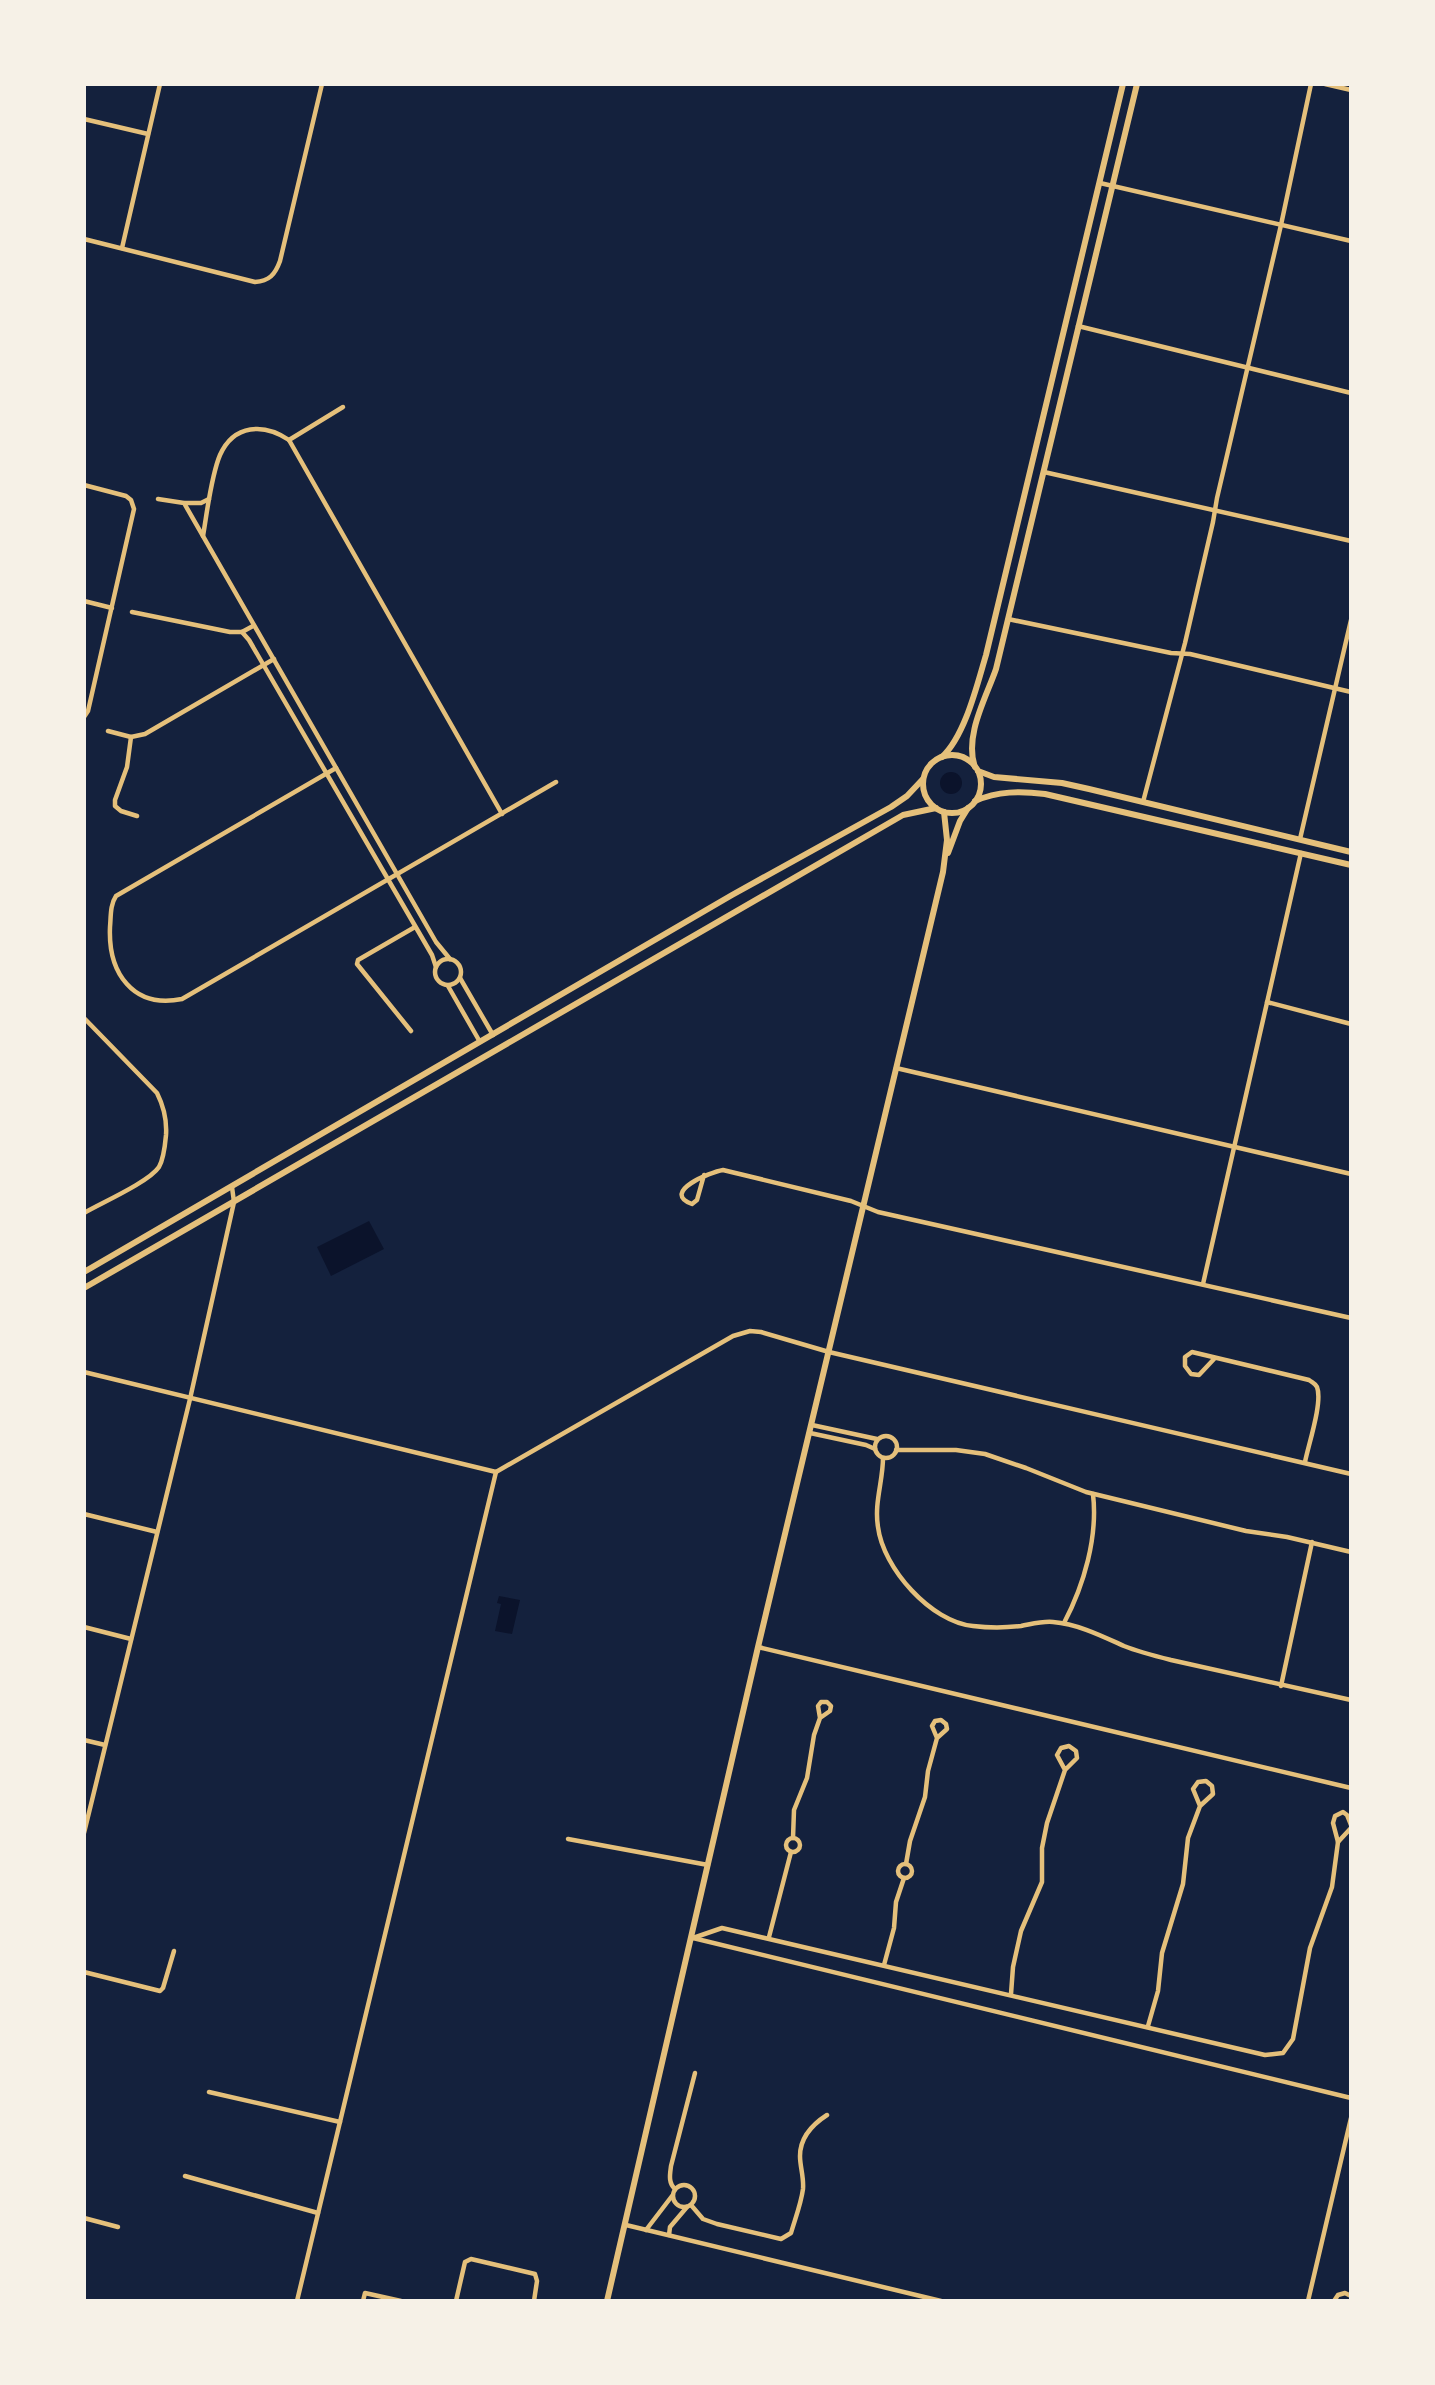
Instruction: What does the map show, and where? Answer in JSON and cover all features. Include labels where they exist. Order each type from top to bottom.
[{"type":"main road","points":[[84,1272],[732,895],[891,807],[907,796],[923,779],[929,765],[942,757],[955,740],[978,683],[1123,84]]},
{"type":"main road","points":[[607,2301],[758,1647],[865,1207],[945,861],[960,821],[975,801],[981,787],[971,757],[972,741],[996,669],[1137,84]]},
{"type":"main road","points":[[942,757],[960,756],[977,769],[994,777],[1062,783],[1351,852]]},
{"type":"main road","points":[[923,779],[925,796],[936,808],[944,812],[957,812],[969,807]]},
{"type":"main road","points":[[975,801],[1007,792],[1045,794],[1351,864]]},
{"type":"main road","points":[[84,1289],[903,815],[936,808]]},
{"type":"main road","points":[[944,812],[947,840],[945,861]]},
{"type":"street","points":[[122,248],[160,84]]},
{"type":"street","points":[[84,239],[255,282],[271,278],[280,261],[322,84]]},
{"type":"street","points":[[1143,802],[1215,509],[1311,84]]},
{"type":"street","points":[[1325,84],[1351,90]]},
{"type":"street","points":[[84,119],[148,134]]},
{"type":"street","points":[[1100,183],[1351,241]]},
{"type":"street","points":[[1078,326],[1351,393]]},
{"type":"street","points":[[289,440],[343,407]]},
{"type":"street","points":[[203,536],[220,455],[229,441],[242,432],[256,428],[269,429],[289,440],[502,814]]},
{"type":"street","points":[[1044,472],[1351,541]]},
{"type":"street","points":[[84,485],[126,496],[133,505],[112,608],[88,710],[84,717]]},
{"type":"street","points":[[158,499],[195,504],[209,499]]},
{"type":"street","points":[[184,503],[436,942],[450,959],[460,965],[460,978],[493,1035]]},
{"type":"street","points":[[84,601],[112,608]]},
{"type":"street","points":[[132,612],[229,632],[242,632],[253,625]]},
{"type":"street","points":[[1008,619],[1181,653],[1351,692]]},
{"type":"street","points":[[1300,839],[1351,620]]},
{"type":"street","points":[[242,632],[264,665],[415,927],[436,967],[438,980],[447,985],[480,1043]]},
{"type":"street","points":[[108,731],[131,737],[145,734],[274,659]]},
{"type":"street","points":[[131,737],[127,768],[115,800],[121,811],[137,816]]},
{"type":"street","points":[[336,768],[116,895],[112,902],[110,945],[118,973],[127,985],[153,1000],[169,1002],[182,999],[556,782]]},
{"type":"street","points":[[1203,1284],[1300,853]]},
{"type":"street","points":[[411,1031],[357,964],[358,960],[415,927]]},
{"type":"street","points":[[436,967],[442,961],[450,959]]},
{"type":"street","points":[[447,985],[454,984],[460,978]]},
{"type":"street","points":[[1267,1002],[1351,1024]]},
{"type":"street","points":[[84,1018],[157,1093],[163,1106],[166,1128],[164,1152],[158,1168],[149,1177],[84,1213]]},
{"type":"street","points":[[896,1068],[1351,1174]]},
{"type":"street","points":[[704,1175],[697,1200],[692,1204],[687,1202],[683,1198],[687,1185],[704,1175],[723,1170],[851,1201],[878,1212],[1351,1318]]},
{"type":"street","points":[[84,1833],[190,1399],[234,1202],[232,1186]]},
{"type":"street","points":[[84,1372],[496,1472],[733,1335],[750,1331],[829,1352],[1351,1474]]},
{"type":"street","points":[[1214,1359],[1199,1375],[1191,1374],[1185,1366],[1185,1357],[1192,1352],[1309,1380],[1315,1384],[1318,1402],[1305,1462]]},
{"type":"street","points":[[811,1429],[878,1439],[884,1436],[891,1438],[896,1443],[896,1450],[884,1458]]},
{"type":"street","points":[[811,1429],[866,1445],[884,1458]]},
{"type":"street","points":[[875,1449],[878,1439]]},
{"type":"street","points":[[896,1450],[956,1450],[985,1454],[1093,1494],[1246,1531],[1312,1542],[1351,1552],[1351,1559]]},
{"type":"street","points":[[884,1458],[877,1509],[882,1545],[902,1579],[920,1598],[949,1618],[971,1626],[1064,1623],[1144,1653],[1351,1700]]},
{"type":"street","points":[[297,2301],[496,1472]]},
{"type":"street","points":[[1064,1623],[1080,1587],[1086,1563],[1092,1534],[1093,1494]]},
{"type":"street","points":[[84,1514],[157,1532]]},
{"type":"street","points":[[1281,1686],[1312,1542]]},
{"type":"street","points":[[84,1627],[131,1639]]},
{"type":"street","points":[[758,1647],[1351,1788]]},
{"type":"street","points":[[793,1838],[794,1810],[807,1778],[814,1735],[821,1718]]},
{"type":"street","points":[[906,1864],[910,1841],[925,1797],[928,1771],[937,1738]]},
{"type":"street","points":[[84,1740],[105,1745]]},
{"type":"street","points":[[1011,1994],[1013,1967],[1021,1931],[1042,1882],[1043,1837],[1065,1770],[1077,1758],[1076,1751],[1069,1746],[1061,1748],[1057,1755],[1065,1770]]},
{"type":"street","points":[[1148,2026],[1158,1991],[1162,1953],[1183,1884],[1188,1838],[1200,1806],[1213,1794],[1212,1786],[1206,1781],[1198,1782],[1193,1789],[1200,1806]]},
{"type":"street","points":[[692,1938],[722,1928],[769,1937],[1265,2055],[1283,2053],[1293,2039],[1310,1948],[1332,1887],[1338,1842],[1335,1816],[1343,1812],[1348,1815],[1351,1826],[1338,1842]]},
{"type":"street","points":[[793,1838],[798,1840],[800,1846],[791,1852],[786,1845],[787,1840],[793,1838]]},
{"type":"street","points":[[568,1839],[709,1865]]},
{"type":"street","points":[[769,1937],[791,1852]]},
{"type":"street","points":[[884,1965],[894,1927],[896,1902],[904,1878],[912,1872],[906,1864]]},
{"type":"street","points":[[904,1878],[900,1875],[899,1868],[906,1864]]},
{"type":"street","points":[[692,1938],[1351,2098]]},
{"type":"street","points":[[84,1972],[160,1991],[174,1951]]},
{"type":"street","points":[[675,2189],[670,2177],[671,2166],[695,2073]]},
{"type":"street","points":[[209,2092],[340,2122]]},
{"type":"street","points":[[672,2196],[677,2206],[689,2206],[703,2218],[717,2224],[781,2239],[787,2237],[803,2191],[799,2155],[802,2144],[808,2131],[827,2115]]},
{"type":"street","points":[[1308,2301],[1348,2142],[1350,2123]]},
{"type":"street","points":[[185,2176],[318,2213]]},
{"type":"street","points":[[646,2230],[667,2204],[675,2189],[682,2185],[692,2188],[695,2195],[670,2227],[669,2235]]},
{"type":"street","points":[[84,2218],[118,2227]]},
{"type":"street","points":[[626,2225],[941,2301]]},
{"type":"street","points":[[456,2301],[466,2262],[471,2259],[535,2274],[537,2281],[534,2301]]},
{"type":"street","points":[[363,2301],[365,2292],[401,2301]]},
{"type":"street","points":[[1334,2301],[1341,2293],[1345,2292],[1351,2296]]},
{"type":"water","points":[[951,772],[959,775],[962,783],[959,791],[951,794],[943,791],[940,783],[943,775]]},
{"type":"water","points":[[369,1221],[384,1249],[331,1276],[317,1247]]},
{"type":"water","points":[[499,1596],[520,1600],[512,1634],[495,1631],[501,1604],[497,1603]]}]
